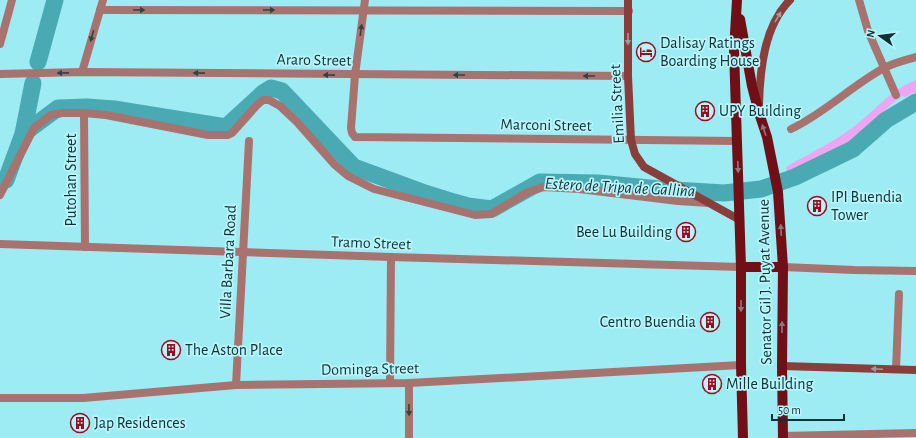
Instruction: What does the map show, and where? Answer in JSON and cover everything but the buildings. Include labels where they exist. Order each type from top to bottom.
[{"type":"main road","name":"Senator Gil J. Puyat Avenue","points":[[737,4],[752,86],[767,137],[778,192],[782,267],[783,437]]},
{"type":"main road","name":"Senator Gil J. Puyat Avenue","points":[[737,4],[734,50],[740,220],[743,438]]},
{"type":"main road","points":[[741,267],[782,267]]},
{"type":"street","points":[[0,44],[12,0]]},
{"type":"street","points":[[82,72],[103,0]]},
{"type":"street","points":[[355,75],[365,0]]},
{"type":"street","name":"Emilia Street","points":[[628,0],[630,140],[635,154],[644,167],[740,220]]},
{"type":"street","points":[[759,113],[764,56],[770,32],[777,18],[790,0]]},
{"type":"street","points":[[858,0],[868,31],[896,95]]},
{"type":"street","points":[[0,10],[9,10]]},
{"type":"street","points":[[100,10],[629,11]]},
{"type":"street","points":[[791,129],[813,118],[853,88],[885,68],[916,57]]},
{"type":"street","name":"Araro Street","points":[[0,74],[82,72],[628,76]]},
{"type":"street","name":"Marconi Street","points":[[355,75],[351,128],[355,137],[737,141]]},
{"type":"street","points":[[0,195],[34,128],[51,115],[62,113],[106,115],[208,135],[228,135],[232,133],[257,105],[263,100],[269,100],[280,106],[297,122],[335,165],[348,176],[374,189],[475,215],[492,214],[528,192],[544,187],[579,189],[678,201],[706,202]]},
{"type":"street","name":"Putohan Street","points":[[84,113],[85,247]]},
{"type":"street","name":"Villa Barbara Road","points":[[236,385],[248,141]]},
{"type":"street","name":"Tramo Street","points":[[0,244],[741,267]]},
{"type":"street","points":[[390,382],[391,257]]},
{"type":"street","points":[[782,267],[916,271]]},
{"type":"street","points":[[896,369],[900,294]]},
{"type":"street","name":"Dominga Street","points":[[0,398],[83,398],[236,385],[390,382],[408,383],[741,365]]},
{"type":"street","points":[[782,366],[916,370]]},
{"type":"street","points":[[408,383],[409,438]]},
{"type":"street","points":[[783,437],[916,433]]},
{"type":"shaded area","points":[[916,80],[916,92],[905,97],[902,96],[896,100],[870,126],[851,142],[788,175],[786,167],[828,144],[860,122],[898,89]]},
{"type":"waterway","points":[[38,62],[55,0]]},
{"type":"waterway","points":[[23,134],[33,83]]},
{"type":"waterway","name":"Estero de Tripa de Gallina","points":[[6,180],[23,134],[58,108],[87,107],[114,109],[226,127],[263,93],[271,88],[282,91],[354,167],[422,192],[468,206],[492,209],[540,182],[598,183],[724,193],[761,189],[795,177],[853,149],[886,120],[916,102]]},
{"type":"place","name":"Dalisay Ratings Boarding House","points":[[646,52]]},
{"type":"place","name":"UPY Building","points":[[705,111]]},
{"type":"place","name":"IPI Buendia Tower","points":[[817,206]]},
{"type":"place","name":"Bee Lu Building","points":[[686,232]]},
{"type":"place","name":"Centro Buendia","points":[[710,322]]},
{"type":"place","name":"The Aston Place","points":[[171,350]]},
{"type":"place","name":"Mille Building","points":[[712,384]]},
{"type":"place","name":"Jap Residences","points":[[80,423]]}]
